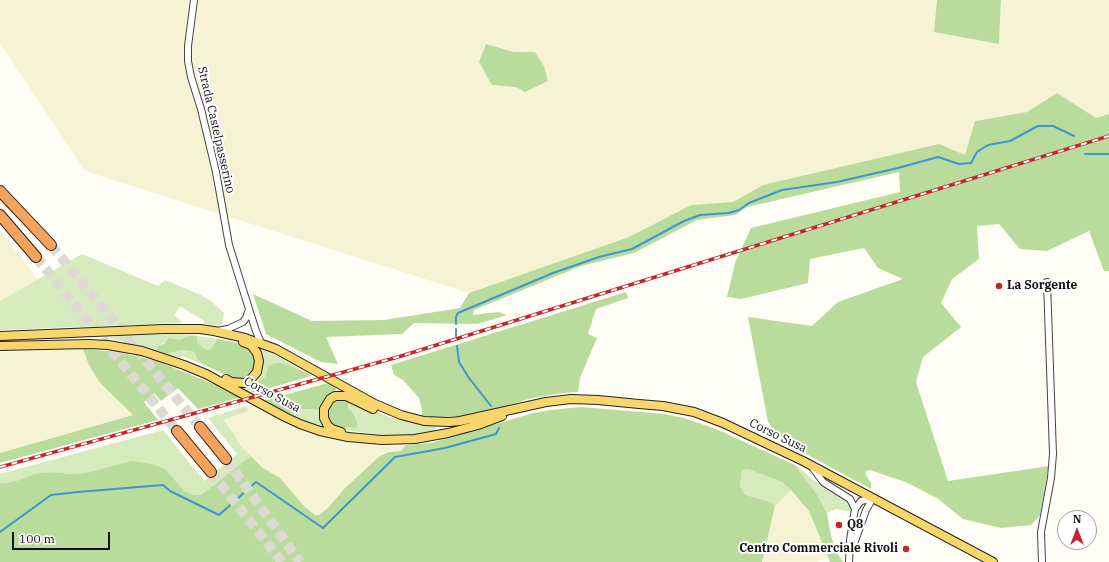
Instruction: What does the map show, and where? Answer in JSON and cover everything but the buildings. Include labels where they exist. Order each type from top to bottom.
[{"type":"highway","points":[[0,191],[50,245]]},
{"type":"highway","points":[[0,215],[36,257]]},
{"type":"highway","points":[[200,427],[226,459]]},
{"type":"highway","points":[[177,431],[211,472]]},
{"type":"main road","name":"Corso Susa","points":[[0,336],[164,329],[200,329],[214,331],[262,343],[289,356],[374,404],[401,415],[424,420],[454,422],[559,400],[584,399],[663,406],[694,412],[723,423],[810,465],[993,562]]},
{"type":"main road","points":[[184,365],[201,367],[231,382],[245,383],[254,376],[259,367],[259,361],[251,345],[224,338],[214,331]]},
{"type":"main road","name":"Corso Susa","points":[[0,346],[89,344],[108,345],[142,351],[184,365],[224,383],[274,412],[300,424],[335,435],[382,440],[415,439],[448,433],[478,425],[533,405]]},
{"type":"main road","points":[[382,440],[332,429],[328,426],[324,418],[324,408],[326,404],[335,396],[346,396],[381,413],[401,415]]},
{"type":"street","name":"Strada Castelpasserino","points":[[194,0],[188,46],[188,61],[191,77],[216,172],[228,240],[256,331],[262,343]]},
{"type":"street","points":[[1042,560],[1041,532],[1051,478],[1053,454],[1047,282]]},
{"type":"street","points":[[214,331],[228,328],[243,322],[249,309]]},
{"type":"street","points":[[810,465],[822,482],[850,499],[856,508]]},
{"type":"street","points":[[849,562],[850,540],[856,508],[861,501],[873,498]]},
{"type":"street","points":[[850,550],[854,544],[866,510],[873,498]]},
{"type":"shaded area","points":[[0,0],[937,0],[935,32],[999,44],[1001,0],[1109,0],[1109,114],[1096,118],[1057,93],[1027,112],[975,121],[965,155],[763,185],[733,202],[691,205],[629,237],[469,293],[85,171],[0,43]],"holes":[[[487,44],[514,52],[535,52],[525,92],[516,87],[492,85]]]},
{"type":"shaded area","points":[[0,230],[38,279],[0,301]]},
{"type":"shaded area","points":[[83,349],[89,365],[100,383],[133,415],[0,453],[0,352]]},
{"type":"shaded area","points":[[253,404],[285,422],[327,437],[381,445],[406,445],[401,451],[389,452],[345,488],[328,508],[319,515],[315,515],[304,506],[280,478],[263,468],[241,445],[224,422],[225,419],[247,411],[246,406]]},
{"type":"shaded area","points":[[791,490],[809,511],[827,557],[817,562],[762,562],[775,506]]},
{"type":"green space","points":[[937,0],[1001,0],[999,44],[934,32]]},
{"type":"green space","points":[[486,44],[514,52],[535,52],[544,66],[548,81],[525,92],[516,87],[492,85],[479,62]]},
{"type":"green space","points":[[1057,93],[1096,118],[1109,114],[1109,271],[1104,271],[1089,231],[1047,251],[1020,249],[999,224],[977,226],[979,259],[952,279],[941,303],[961,327],[923,357],[916,382],[948,481],[1049,466],[1040,515],[1031,525],[1001,528],[963,519],[937,498],[908,483],[870,470],[866,471],[866,475],[871,483],[871,489],[780,440],[768,422],[748,317],[812,326],[838,302],[903,279],[878,268],[864,248],[810,259],[808,283],[741,299],[727,297],[735,263],[751,228],[900,192],[899,172],[747,207],[735,215],[697,220],[634,253],[581,266],[474,310],[473,315],[498,312],[507,315],[477,324],[414,323],[402,334],[326,337],[338,364],[321,362],[266,334],[253,294],[312,321],[384,320],[460,308],[469,293],[629,237],[691,205],[733,202],[763,185],[939,144],[965,155],[975,121],[1027,112]]},
{"type":"green space","points":[[82,254],[158,286],[165,280],[201,295],[211,301],[224,313],[222,326],[204,324],[204,321],[180,306],[174,315],[182,323],[0,330],[0,301]]},
{"type":"green space","points":[[626,292],[628,298],[596,309],[588,334],[597,338],[580,378],[578,392],[532,398],[502,407],[462,416],[422,416],[419,398],[403,380],[394,375],[391,365]]},
{"type":"green space","points":[[173,334],[191,335],[180,341],[174,339],[159,345],[156,350],[109,338],[117,336]]},
{"type":"green space","points":[[191,335],[197,336],[197,342],[203,348],[208,350],[212,348],[217,339],[238,343],[248,347],[256,358],[253,371],[248,376],[241,379],[234,379],[202,364],[197,359],[195,353],[191,351],[182,350],[166,354],[156,350],[159,345],[164,344],[169,338],[180,340]]},
{"type":"green space","points":[[197,336],[217,339],[212,348],[208,350],[203,348],[197,342]]},
{"type":"green space","points":[[255,346],[281,357],[314,375],[312,376],[289,365],[267,368],[265,377],[257,381],[250,390],[251,393],[249,393],[236,385],[249,383]]},
{"type":"green space","points":[[83,349],[118,352],[157,361],[242,397],[198,409],[178,388],[161,401],[154,393],[144,402],[158,420],[0,463],[0,453],[133,415],[100,383],[89,365]]},
{"type":"green space","points":[[182,350],[195,353],[197,359],[202,364],[184,357],[174,357],[166,354]]},
{"type":"green space","points":[[278,363],[289,365],[312,376],[251,393],[251,387],[254,383],[265,377],[268,366]]},
{"type":"green space","points":[[328,383],[336,388],[336,390],[325,399],[321,410],[301,409],[293,413],[283,413],[263,401]]},
{"type":"green space","points":[[339,398],[348,401],[348,409],[353,413],[358,424],[357,428],[346,427],[345,430],[339,429],[330,423],[327,418],[327,407],[329,403]]},
{"type":"green space","points":[[348,401],[353,401],[389,417],[420,424],[435,425],[436,430],[434,432],[412,436],[390,436],[345,430],[346,427],[358,427],[353,413],[348,409]]},
{"type":"green space","points":[[246,406],[248,411],[225,419],[224,421],[241,446],[251,456],[201,495],[194,495],[184,491],[178,485],[131,461],[86,473],[70,474],[51,472],[34,474],[19,480],[0,483],[0,474],[163,430],[204,481],[237,454],[208,418]]},
{"type":"green space","points":[[581,407],[665,414],[684,418],[716,429],[795,465],[816,493],[827,513],[831,536],[836,551],[843,562],[830,562],[809,511],[791,490],[782,482],[747,469],[742,471],[740,486],[743,492],[746,495],[771,502],[775,506],[762,562],[0,562],[0,483],[19,480],[34,474],[51,472],[70,474],[86,473],[131,461],[152,464],[165,469],[184,491],[194,495],[201,495],[251,456],[263,468],[280,478],[304,506],[315,515],[319,515],[328,508],[345,488],[380,456],[389,452],[401,451],[406,445],[431,443],[533,413]]},
{"type":"green space","points":[[301,409],[321,410],[328,429],[283,413],[293,413]]},
{"type":"green space","points":[[795,465],[812,479],[845,498],[852,506],[852,512],[836,509],[827,513],[816,493]]},
{"type":"green space","points":[[747,469],[782,482],[791,490],[775,506],[771,502],[746,495],[740,486],[742,471]]},
{"type":"waterway","points":[[456,324],[456,317],[458,313],[553,273],[599,257],[632,249],[684,221],[700,215],[729,213],[739,210],[749,203],[782,190],[837,182],[938,157],[959,164],[971,163],[977,152],[988,145],[1010,141],[1038,126],[1053,126],[1074,136]]},
{"type":"waterway","points":[[1085,154],[1109,154]]},
{"type":"waterway","points":[[456,329],[456,336]]},
{"type":"waterway","points":[[457,346],[459,362],[469,378],[491,406]]},
{"type":"waterway","points":[[0,532],[51,495],[163,485],[170,491],[219,515],[256,482],[323,528],[395,457],[445,448],[496,434],[499,428]]},
{"type":"tunnel","points":[[51,245],[200,427]]},
{"type":"tunnel","points":[[36,257],[177,431]]},
{"type":"tunnel","points":[[226,459],[300,562]]},
{"type":"tunnel","points":[[211,472],[282,562]]},
{"type":"railway","points":[[0,467],[398,357],[1109,136]]},
{"type":"place","name":"La Sorgente","points":[[999,286]]},
{"type":"place","name":"Q8","points":[[839,525]]},
{"type":"place","name":"Centro Commerciale Rivoli","points":[[906,549]]}]
